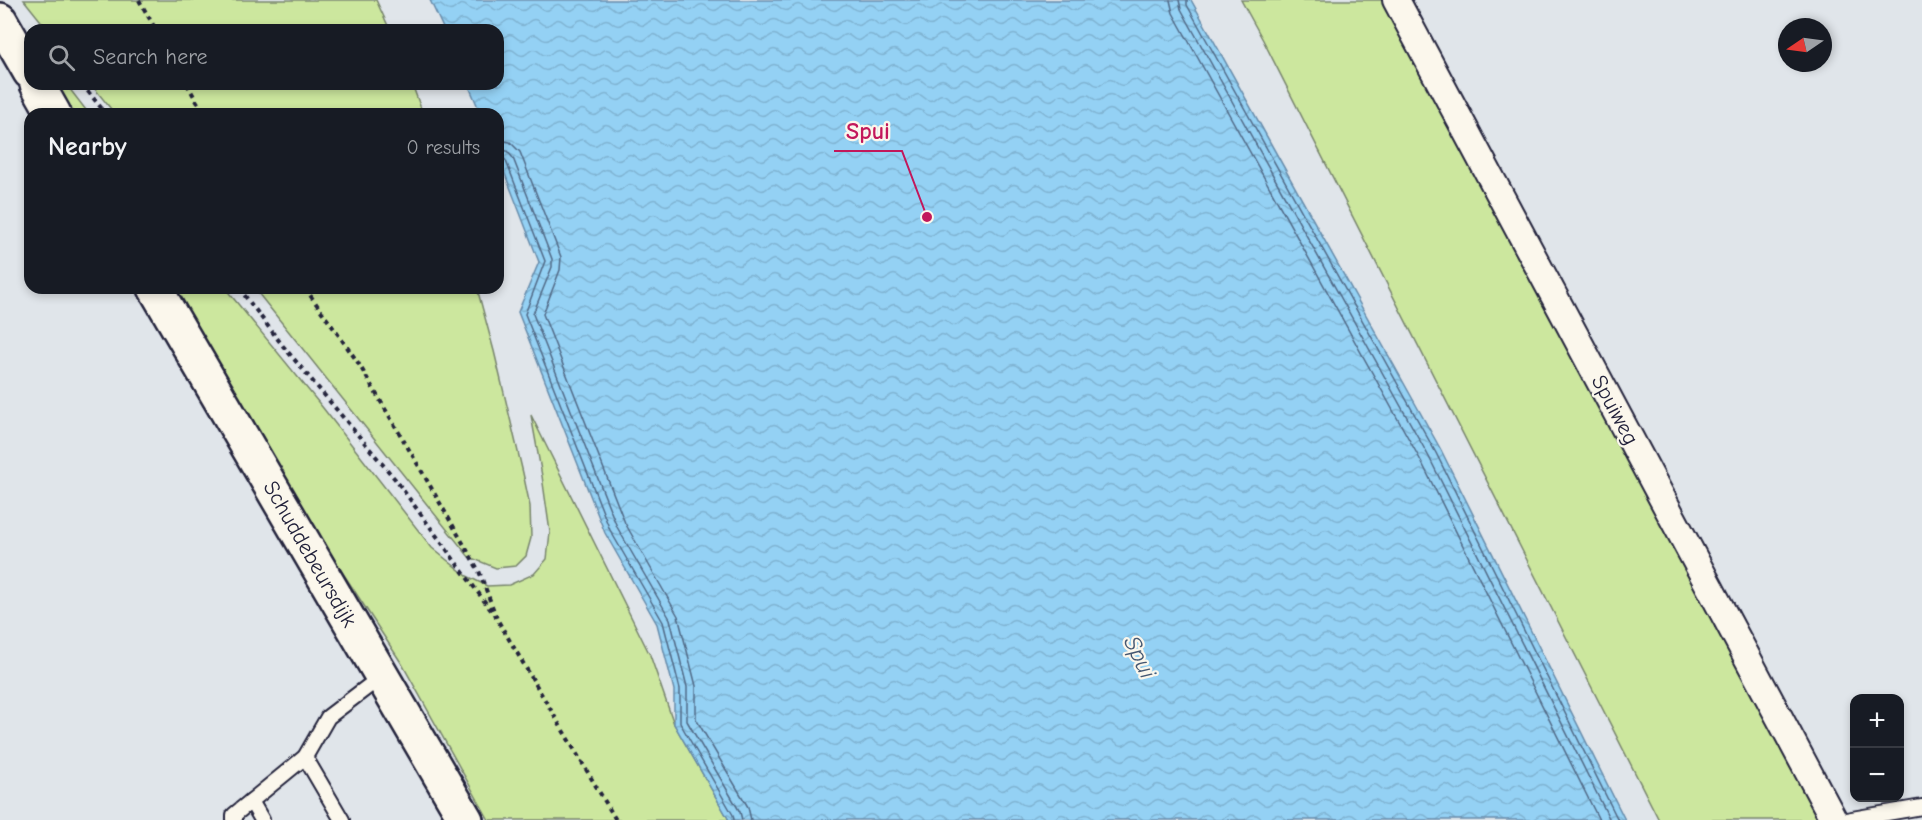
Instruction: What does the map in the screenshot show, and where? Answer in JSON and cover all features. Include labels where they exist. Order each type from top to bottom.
[{"type":"street","name":"Spuiweg","points":[[1396,0],[1834,820]]},
{"type":"street","points":[[0,20],[24,62]]},
{"type":"street","points":[[40,90],[51,108]]},
{"type":"street","name":"Schuddebeursdijk","points":[[158,294],[466,820]]},
{"type":"lane","points":[[234,820],[234,814],[305,757],[328,717],[381,676]]},
{"type":"lane","points":[[305,757],[342,820]]},
{"type":"lane","points":[[251,801],[262,820]]},
{"type":"lane","points":[[1846,820],[1922,807]]},
{"type":"path","points":[[139,0],[153,24]]},
{"type":"path","points":[[87,90],[101,108]]},
{"type":"path","points":[[190,90],[201,108]]},
{"type":"path","points":[[244,294],[283,346],[394,480],[497,619],[616,820]]},
{"type":"path","points":[[309,294],[357,361],[422,470],[479,571],[497,619]]},
{"type":"green space","points":[[24,0],[376,0],[387,24],[43,24]]},
{"type":"green space","points":[[1241,0],[1386,0],[1828,820],[1659,820]]},
{"type":"green space","points":[[53,90],[71,90],[84,108],[63,108]]},
{"type":"green space","points":[[96,90],[414,90],[421,108],[110,108]]},
{"type":"green space","points":[[176,294],[230,294],[323,408],[432,548],[467,576],[487,586],[509,585],[534,574],[547,559],[550,532],[531,415],[650,655],[674,724],[729,820],[489,820],[402,664],[322,541]]},
{"type":"green space","points":[[259,294],[479,294],[523,473],[530,506],[531,538],[526,556],[516,566],[496,568],[469,557]]},
{"type":"water","points":[[430,0],[1191,0],[1441,450],[1625,820],[729,820],[674,724],[674,690],[657,624],[605,533],[518,312],[539,262],[504,172],[504,108],[478,108],[471,90],[504,90],[504,24],[441,24]]},
{"type":"place","name":"Spui","points":[[927,217]]}]
